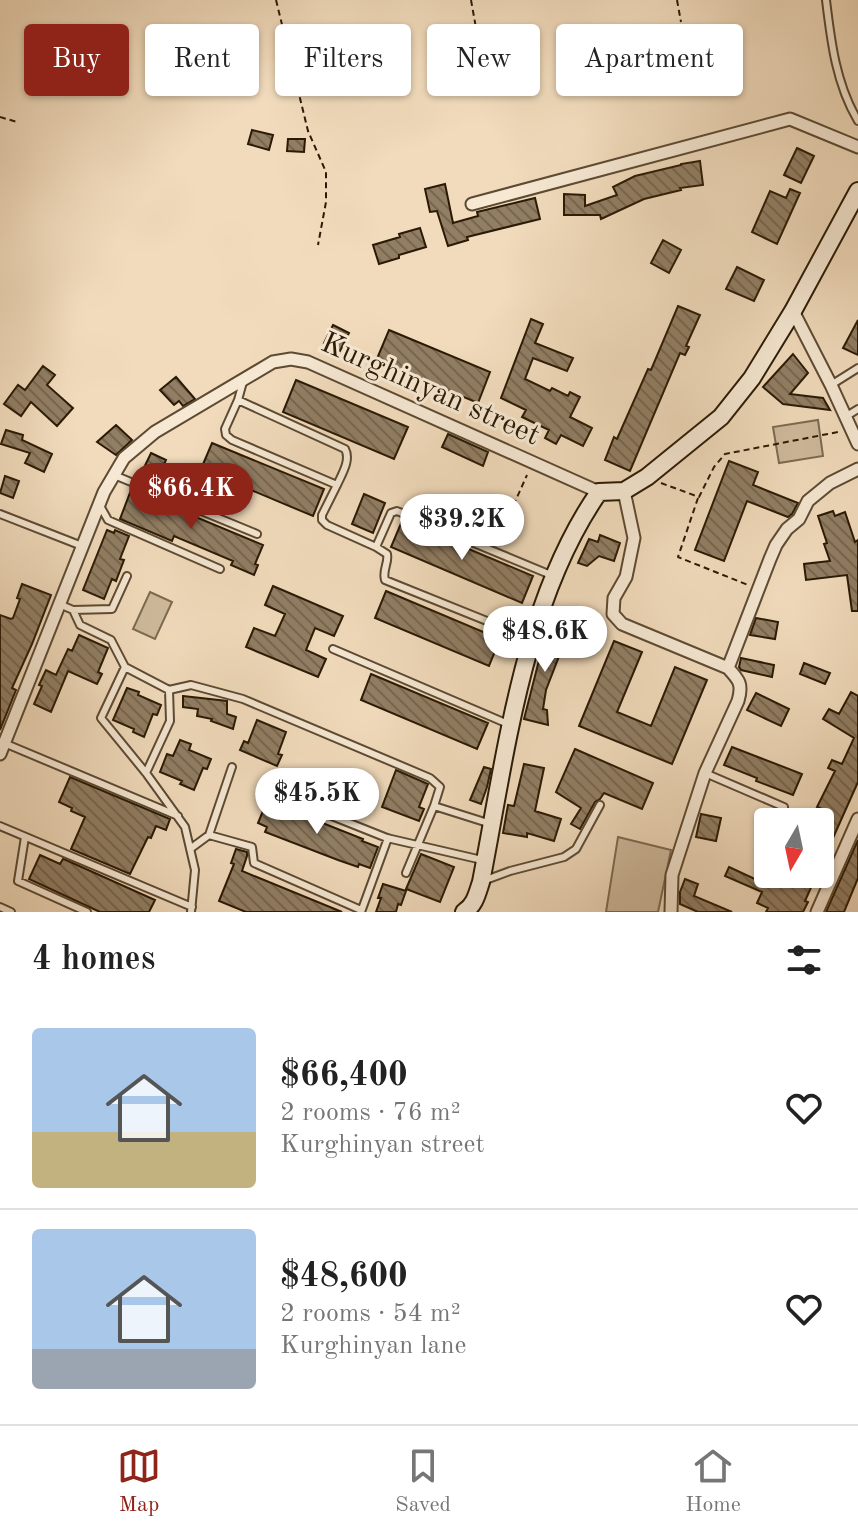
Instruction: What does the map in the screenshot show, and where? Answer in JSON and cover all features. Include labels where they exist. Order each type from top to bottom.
[{"type":"street","points":[[472,204],[790,119],[858,147]]},
{"type":"street","name":"Kurghinyan street","points":[[2,748],[99,504],[124,458],[155,432],[273,362],[291,359],[308,362],[599,492],[624,491],[647,477],[721,417],[752,378],[793,311],[857,194]]},
{"type":"street","points":[[793,311],[858,444]]},
{"type":"street","points":[[728,668],[776,545],[799,519],[808,501],[830,483],[858,469]]},
{"type":"street","points":[[624,491],[634,538],[626,577],[614,598],[613,614],[622,624],[728,668],[738,679],[741,690],[705,773],[672,875],[671,912]]},
{"type":"street","points":[[464,912],[476,898],[481,882],[532,639],[571,537],[599,492]]},
{"type":"street","points":[[817,912],[858,819]]},
{"type":"lane","points":[[826,0],[832,52],[849,106],[858,121]]},
{"type":"lane","points":[[831,385],[858,368]]},
{"type":"lane","points":[[243,379],[238,400],[225,429],[226,435],[337,485]]},
{"type":"lane","points":[[238,400],[345,449],[349,455],[348,461],[322,520],[387,554],[383,574],[385,580],[532,639]]},
{"type":"lane","points":[[845,417],[858,409]]},
{"type":"lane","points":[[114,475],[257,534]]},
{"type":"lane","points":[[99,504],[108,520],[220,569]]},
{"type":"lane","points":[[376,547],[391,513],[397,511],[554,577]]},
{"type":"lane","points":[[0,514],[82,546]]},
{"type":"lane","points":[[59,604],[73,610],[112,609],[127,576]]},
{"type":"lane","points":[[73,610],[80,625],[111,640],[125,667],[169,690],[191,685],[243,699],[430,778],[440,787],[406,873]]},
{"type":"lane","points":[[333,649],[512,725]]},
{"type":"lane","points":[[0,826],[191,910],[195,870],[185,827],[101,718],[125,667]]},
{"type":"lane","points":[[146,773],[170,721],[169,690]]},
{"type":"lane","points":[[2,748],[178,816]]},
{"type":"lane","points":[[190,849],[209,835],[232,767]]},
{"type":"lane","points":[[705,773],[784,807]]},
{"type":"lane","points":[[279,795],[388,838],[485,860]]},
{"type":"lane","points":[[481,882],[564,857],[576,849],[600,805]]},
{"type":"lane","points":[[434,806],[492,825]]},
{"type":"lane","points":[[209,835],[252,847],[254,863],[361,911],[388,838]]},
{"type":"lane","points":[[25,837],[18,881],[87,912]]},
{"type":"lane","points":[[0,907],[11,912]]},
{"type":"path","points":[[276,0],[308,131],[326,172],[326,202],[318,245]]},
{"type":"path","points":[[471,0],[475,24]]},
{"type":"path","points":[[677,0],[681,22]]},
{"type":"path","points":[[0,117],[17,122]]},
{"type":"path","points":[[758,588],[678,557],[699,497],[714,467],[725,454],[851,429]]},
{"type":"path","points":[[493,551],[532,463]]},
{"type":"path","points":[[647,477],[699,497]]},
{"type":"shaded area","points":[[818,420],[823,456],[779,463],[773,427]]},
{"type":"shaded area","points":[[150,592],[172,602],[155,639],[133,629]]},
{"type":"shaded area","points":[[618,837],[671,850],[658,912],[606,912]]},
{"type":"building","points":[[252,130],[273,135],[269,150],[248,144]]},
{"type":"building","points":[[288,139],[305,139],[304,152],[287,151]]},
{"type":"building","points":[[797,148],[814,156],[801,183],[784,175]]},
{"type":"building","points":[[700,161],[703,185],[644,199],[601,219],[600,215],[564,215],[564,194],[585,195],[585,206],[617,195],[613,187],[635,176]]},
{"type":"building","points":[[445,184],[453,223],[478,216],[477,212],[535,198],[540,219],[467,237],[468,240],[448,246],[437,211],[430,212],[425,189]]},
{"type":"building","points":[[790,189],[800,193],[777,244],[752,232],[770,191],[786,198]]},
{"type":"building","points":[[420,228],[426,247],[379,264],[373,245]]},
{"type":"building","points":[[663,240],[681,250],[669,273],[651,263]]},
{"type":"building","points":[[737,267],[764,280],[754,301],[726,289]]},
{"type":"building","points":[[678,306],[700,315],[686,346],[689,347],[685,355],[680,353],[630,471],[605,460],[648,369],[651,370]]},
{"type":"building","points":[[531,319],[543,324],[535,343],[573,358],[567,371],[533,358],[525,379],[550,391],[552,388],[568,396],[570,392],[580,397],[570,417],[592,428],[583,446],[561,435],[556,444],[545,438],[549,430],[522,417],[526,410],[501,398]]},
{"type":"building","points":[[858,320],[858,355],[843,348]]},
{"type":"building","points":[[333,325],[349,333],[340,351],[324,343]]},
{"type":"building","points":[[389,330],[490,372],[478,403],[376,361]]},
{"type":"building","points":[[793,354],[808,373],[790,394],[823,398],[830,410],[783,404],[763,387]]},
{"type":"building","points":[[43,366],[55,375],[47,385],[73,408],[57,426],[31,402],[21,416],[4,404],[18,385],[25,390]]},
{"type":"building","points":[[176,377],[195,399],[183,406],[179,401],[174,405],[160,390]]},
{"type":"building","points":[[296,380],[408,427],[394,459],[283,412]]},
{"type":"building","points":[[116,425],[132,440],[116,455],[97,442]]},
{"type":"building","points":[[6,430],[23,435],[22,440],[52,454],[44,472],[25,463],[30,453],[1,444]]},
{"type":"building","points":[[448,434],[488,452],[483,466],[442,447]]},
{"type":"building","points":[[212,443],[324,489],[313,516],[201,469]]},
{"type":"building","points":[[151,453],[166,460],[156,481],[141,474]]},
{"type":"building","points":[[729,461],[758,472],[753,485],[798,503],[788,517],[747,501],[724,561],[695,550]]},
{"type":"building","points":[[5,476],[19,481],[13,498],[0,493]]},
{"type":"building","points":[[131,490],[263,545],[254,575],[231,565],[233,561],[174,536],[172,541],[120,519]]},
{"type":"building","points":[[364,494],[385,503],[373,533],[352,524]]},
{"type":"building","points":[[833,511],[835,516],[845,512],[855,542],[858,540],[858,611],[852,611],[847,575],[806,580],[804,564],[830,561],[818,516]]},
{"type":"building","points":[[402,521],[533,576],[522,603],[391,547]]},
{"type":"building","points":[[107,530],[129,536],[116,581],[112,579],[104,599],[83,590]]},
{"type":"building","points":[[600,535],[620,543],[614,561],[599,556],[587,566],[578,563],[589,539],[598,542]]},
{"type":"building","points":[[22,584],[51,595],[12,688],[16,690],[0,730],[0,615],[13,618]]},
{"type":"building","points":[[273,586],[343,616],[334,636],[315,628],[306,650],[326,659],[318,677],[246,647],[254,628],[275,636],[285,614],[265,605]]},
{"type":"building","points":[[386,591],[500,639],[489,666],[375,618]]},
{"type":"building","points":[[756,618],[778,622],[775,639],[750,635]]},
{"type":"building","points":[[548,625],[568,633],[546,690],[543,709],[547,710],[548,725],[524,719]]},
{"type":"building","points":[[79,635],[108,648],[98,672],[102,674],[97,684],[68,671],[51,712],[34,704],[46,670],[56,675],[68,649],[72,651]]},
{"type":"building","points":[[614,641],[642,652],[617,712],[651,726],[675,667],[707,680],[672,764],[579,726]]},
{"type":"building","points":[[741,658],[774,665],[772,677],[741,670]]},
{"type":"building","points":[[804,663],[830,673],[825,684],[800,674]]},
{"type":"building","points":[[371,674],[488,723],[477,749],[361,700]]},
{"type":"building","points":[[127,688],[161,705],[157,715],[153,714],[144,737],[113,720]]},
{"type":"building","points":[[851,692],[858,696],[858,782],[834,836],[834,808],[817,807],[835,771],[828,768],[832,760],[842,764],[854,738],[823,719],[829,709],[839,714]]},
{"type":"building","points":[[756,693],[789,709],[781,726],[747,710]]},
{"type":"building","points":[[183,696],[227,701],[227,714],[236,717],[233,729],[197,716],[198,709],[183,707]]},
{"type":"building","points":[[257,720],[286,732],[277,766],[240,750],[244,741],[248,743]]},
{"type":"building","points":[[180,740],[191,744],[189,750],[211,759],[207,769],[203,768],[194,790],[160,772],[167,754],[173,756]]},
{"type":"building","points":[[732,747],[802,774],[793,795],[724,765]]},
{"type":"building","points":[[575,749],[653,783],[642,809],[604,793],[595,802],[580,829],[571,824],[581,808],[556,792]]},
{"type":"building","points":[[524,764],[544,768],[535,811],[561,819],[554,841],[527,833],[527,837],[503,833],[508,805],[514,806]]},
{"type":"building","points":[[484,767],[491,769],[481,804],[470,800]]},
{"type":"building","points":[[396,770],[428,784],[419,807],[424,809],[419,821],[382,807]]},
{"type":"building","points":[[70,777],[170,819],[166,830],[156,826],[151,838],[148,837],[130,874],[71,849],[85,817],[59,802]]},
{"type":"building","points":[[348,788],[358,792],[351,812],[340,808]]},
{"type":"building","points":[[267,801],[378,847],[370,868],[359,864],[358,867],[265,832],[267,827],[258,823]]},
{"type":"building","points":[[701,814],[721,818],[716,841],[696,837]]},
{"type":"building","points":[[858,840],[858,878],[844,912],[826,912]]},
{"type":"building","points":[[236,849],[247,852],[242,871],[342,912],[246,912],[219,901],[234,864],[231,863]]},
{"type":"building","points":[[421,854],[454,867],[440,902],[406,889]]},
{"type":"building","points":[[40,855],[60,864],[63,859],[66,860],[155,900],[149,912],[100,912],[29,879]]},
{"type":"building","points":[[729,867],[754,879],[754,888],[811,888],[805,901],[808,902],[803,912],[766,912],[768,908],[757,903],[762,892],[725,876]]},
{"type":"building","points":[[685,879],[698,884],[694,896],[732,912],[698,912],[680,904]]},
{"type":"building","points":[[383,884],[406,891],[396,912],[376,912]]}]
